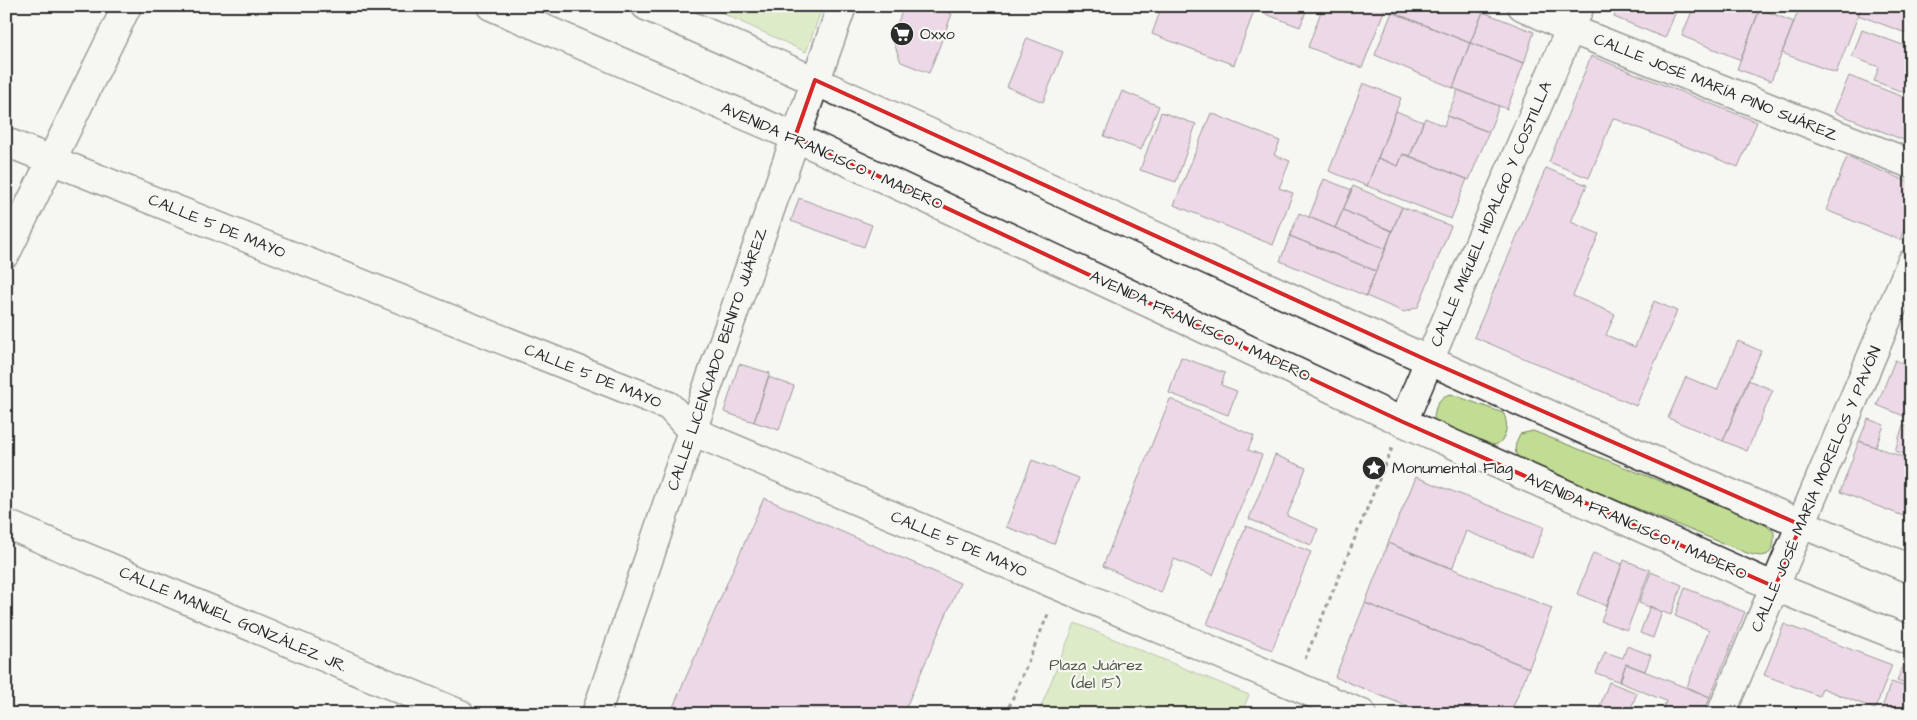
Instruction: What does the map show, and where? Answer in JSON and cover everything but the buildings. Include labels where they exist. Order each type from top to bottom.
[{"type":"street","points":[[6,253],[126,6]]},
{"type":"street","name":"AVENIDA FRANCISCO I. MADERO","points":[[491,6],[795,137],[1403,422],[1774,587],[1911,641]]},
{"type":"street","points":[[646,6],[815,80],[1429,361],[1801,524],[1911,569]]},
{"type":"street","name":"CALLE LICENCIADO BENITO JUÁREZ","points":[[596,714],[692,431],[842,6]]},
{"type":"street","name":"CALLE JOSÉ MARÍA PINO SUÁREZ","points":[[1522,6],[1575,18],[1911,164]]},
{"type":"street","name":"CALLE MIGUEL HIDALGO Y COSTILLA","points":[[1403,422],[1575,18]]},
{"type":"street","name":"CALLE 5 DE MAYO","points":[[6,142],[669,406],[692,431],[1362,714]]},
{"type":"street","name":"CALLE JOSÉ MARÍA MORELOS Y PAVÓN","points":[[1721,714],[1911,264]]},
{"type":"street","name":"CALLE MANUEL GONZÁLEZ JR.","points":[[6,524],[460,714]]},
{"type":"path","points":[[1295,686],[1403,422]]},
{"type":"path","points":[[1006,714],[1060,586]]},
{"type":"highlighted area","points":[[815,80],[1429,361],[1801,525],[1775,587],[1403,422],[795,137]]},
{"type":"green space","points":[[707,6],[823,6],[806,52]]},
{"type":"green space","points":[[1451,394],[1503,413],[1506,428],[1500,442],[1491,445],[1441,427],[1434,421],[1435,412],[1440,400]]},
{"type":"green space","points":[[1533,431],[1761,521],[1774,532],[1773,546],[1769,553],[1765,555],[1760,556],[1747,553],[1525,463],[1516,454],[1516,442],[1520,434]]},
{"type":"green space","name":"Plaza Juárez (del 15)","points":[[1075,623],[1249,695],[1241,714],[1038,714]]},
{"type":"place","name":"Oxxo","points":[[902,34]]},
{"type":"place","name":"Monumental Flag","points":[[1374,468]]}]
